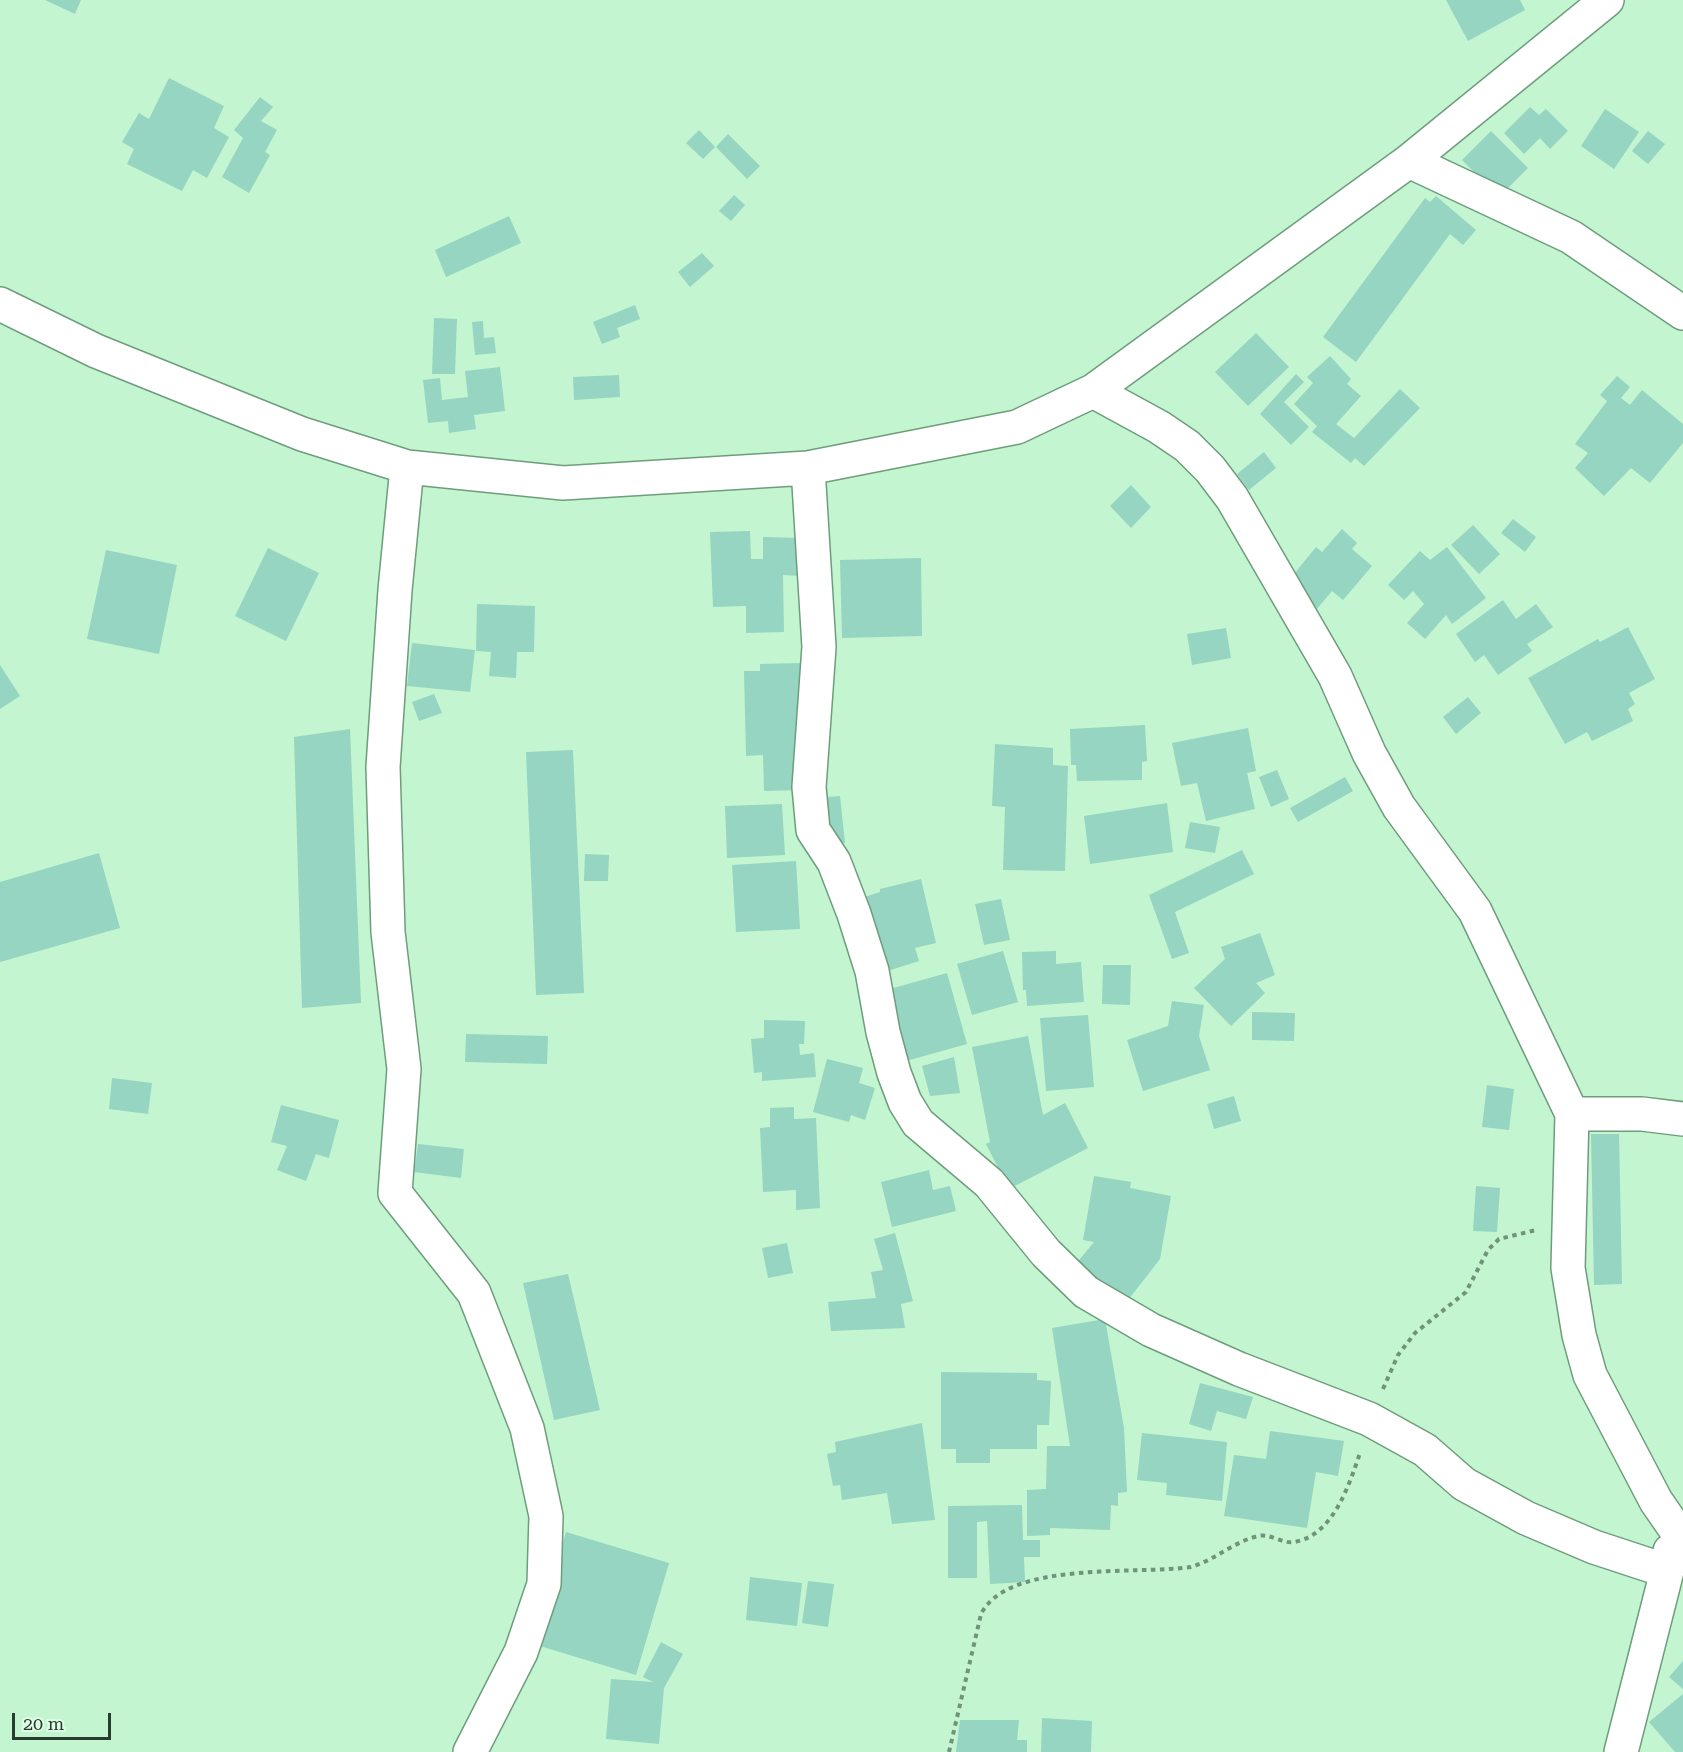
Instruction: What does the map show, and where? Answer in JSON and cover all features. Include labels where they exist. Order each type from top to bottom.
[{"type":"street","points":[[0,304],[96,351],[291,430],[407,467],[563,483],[808,468],[1017,427],[1093,391],[1409,161],[1607,0]]},
{"type":"street","points":[[1409,161],[1571,237],[1683,314]]},
{"type":"street","points":[[1093,391],[1159,427],[1187,446],[1210,469],[1232,498],[1335,676],[1369,753],[1399,807],[1474,911],[1572,1114],[1568,1268],[1579,1335],[1590,1375],[1652,1493],[1678,1532],[1621,1752]]},
{"type":"street","points":[[407,467],[395,590],[383,767],[388,932],[404,1069],[395,1193],[474,1293],[527,1428],[546,1516],[544,1584],[521,1652],[470,1752]]},
{"type":"street","points":[[808,468],[819,647],[809,788],[813,831],[834,862],[854,914],[872,971],[891,1063],[905,1102],[918,1123],[989,1183],[1047,1253],[1086,1292],[1151,1330],[1239,1370],[1369,1419],[1425,1450],[1464,1484],[1517,1514],[1594,1547],[1667,1571]]},
{"type":"street","points":[[1572,1114],[1642,1114],[1683,1119]]},
{"type":"path","points":[[949,1752],[981,1614],[993,1596],[1059,1574],[1191,1567],[1204,1564],[1243,1540],[1261,1535],[1293,1542],[1317,1532],[1331,1519],[1346,1489],[1369,1419],[1398,1355],[1414,1333],[1466,1292],[1488,1250],[1504,1236],[1540,1230]]},
{"type":"building","points":[[45,0],[81,0],[75,14]]},
{"type":"building","points":[[1446,0],[1520,0],[1525,10],[1468,41]]},
{"type":"building","points":[[169,78],[224,106],[214,128],[229,137],[207,178],[193,170],[182,191],[127,164],[134,149],[122,142],[139,113],[149,119]]},
{"type":"building","points":[[260,97],[273,107],[261,121],[277,130],[265,152],[270,155],[249,193],[222,177],[243,138],[234,130]]},
{"type":"building","points":[[1530,107],[1539,115],[1546,109],[1568,131],[1550,149],[1540,138],[1524,154],[1504,133]]},
{"type":"building","points":[[1605,109],[1639,132],[1614,169],[1581,146]]},
{"type":"building","points":[[699,130],[715,147],[703,159],[686,143]]},
{"type":"building","points":[[1491,131],[1528,168],[1499,197],[1462,160]]},
{"type":"building","points":[[1648,131],[1665,144],[1648,164],[1632,151]]},
{"type":"building","points":[[728,134],[760,166],[747,179],[716,147]]},
{"type":"building","points":[[734,195],[745,205],[731,221],[719,211]]},
{"type":"building","points":[[1436,196],[1476,230],[1463,245],[1450,234],[1356,362],[1323,337],[1425,198],[1430,202]]},
{"type":"building","points":[[509,216],[521,243],[446,277],[435,250]]},
{"type":"building","points":[[702,253],[714,266],[690,287],[678,272]]},
{"type":"building","points":[[635,305],[640,319],[617,328],[620,337],[602,344],[593,322]]},
{"type":"building","points":[[434,318],[457,319],[455,374],[432,374]]},
{"type":"building","points":[[483,321],[484,338],[494,337],[496,353],[475,355],[472,322]]},
{"type":"building","points":[[1256,333],[1289,367],[1248,406],[1215,372]]},
{"type":"building","points":[[1330,356],[1351,379],[1347,384],[1361,396],[1336,424],[1354,438],[1400,389],[1420,408],[1364,466],[1355,458],[1351,463],[1312,432],[1317,426],[1294,404],[1313,383],[1307,377]]},
{"type":"building","points":[[500,367],[505,411],[474,415],[476,429],[449,433],[448,421],[428,423],[423,380],[440,378],[442,400],[468,397],[465,371]]},
{"type":"building","points":[[1296,374],[1304,382],[1284,402],[1309,427],[1291,445],[1260,414]]},
{"type":"building","points":[[619,375],[620,397],[574,400],[573,377]]},
{"type":"building","points":[[1617,376],[1630,387],[1621,398],[1630,405],[1642,390],[1683,424],[1683,443],[1650,483],[1631,468],[1604,496],[1575,468],[1588,453],[1575,444],[1607,401],[1600,395]]},
{"type":"building","points":[[1264,452],[1276,468],[1249,490],[1237,474]]},
{"type":"building","points":[[1131,485],[1151,507],[1131,528],[1110,506]]},
{"type":"building","points":[[1513,519],[1536,537],[1525,552],[1501,533]]},
{"type":"building","points":[[1473,525],[1500,554],[1479,574],[1451,545]]},
{"type":"building","points":[[1342,529],[1357,543],[1352,549],[1372,566],[1343,600],[1332,591],[1316,610],[1285,585],[1316,547],[1322,552]]},
{"type":"building","points":[[750,531],[751,559],[763,559],[763,537],[803,538],[802,576],[783,575],[784,632],[746,633],[746,606],[713,607],[710,532]]},
{"type":"building","points":[[1447,547],[1486,598],[1452,624],[1446,615],[1425,639],[1407,623],[1424,604],[1413,591],[1404,600],[1388,585],[1420,551],[1430,560]]},
{"type":"building","points":[[268,548],[319,573],[286,641],[235,616]]},
{"type":"building","points":[[106,550],[177,565],[159,654],[87,639]]},
{"type":"building","points":[[921,558],[922,636],[842,638],[840,560]]},
{"type":"building","points":[[1503,600],[1516,619],[1536,604],[1553,627],[1527,644],[1532,651],[1498,675],[1484,655],[1475,662],[1456,634]]},
{"type":"building","points":[[477,604],[535,606],[534,652],[517,652],[516,678],[489,676],[491,652],[476,651]]},
{"type":"building","points":[[1628,627],[1655,679],[1629,693],[1635,704],[1628,709],[1633,721],[1592,741],[1587,732],[1565,744],[1528,678],[1598,639],[1600,642]]},
{"type":"building","points":[[1226,628],[1231,658],[1192,665],[1187,634]]},
{"type":"building","points":[[412,643],[475,650],[470,692],[407,686]]},
{"type":"building","points":[[800,663],[804,790],[764,791],[763,755],[746,756],[744,671],[760,671],[760,664]]},
{"type":"building","points":[[0,665],[20,696],[0,709]]},
{"type":"building","points":[[434,694],[442,713],[419,721],[412,702]]},
{"type":"building","points":[[1468,697],[1481,713],[1456,734],[1443,717]]},
{"type":"building","points":[[1145,725],[1147,761],[1142,762],[1142,780],[1077,781],[1076,765],[1071,765],[1070,729]]},
{"type":"building","points":[[1248,728],[1256,771],[1247,773],[1255,809],[1206,821],[1197,783],[1181,786],[1172,743]]},
{"type":"building","points":[[350,729],[361,1003],[302,1008],[294,737]]},
{"type":"building","points":[[995,744],[1053,748],[1053,765],[1068,766],[1065,871],[1003,870],[1005,807],[992,806]]},
{"type":"building","points":[[573,750],[584,993],[536,995],[526,752]]},
{"type":"building","points":[[1277,770],[1289,799],[1271,807],[1259,777]]},
{"type":"building","points":[[1345,777],[1353,791],[1298,822],[1290,808]]},
{"type":"building","points":[[840,796],[845,843],[828,845],[816,798]]},
{"type":"building","points":[[1167,803],[1173,852],[1090,864],[1084,816]]},
{"type":"building","points":[[782,804],[785,855],[727,858],[725,806]]},
{"type":"building","points":[[1190,822],[1220,827],[1215,853],[1185,848]]},
{"type":"building","points":[[1242,850],[1254,874],[1175,912],[1189,953],[1172,959],[1149,895]]},
{"type":"building","points":[[99,853],[120,928],[0,962],[0,882]]},
{"type":"building","points":[[585,854],[609,855],[608,881],[584,881]]},
{"type":"building","points":[[796,861],[800,929],[736,932],[732,865]]},
{"type":"building","points":[[921,879],[936,943],[915,948],[919,961],[878,974],[855,900],[880,892],[880,889]]},
{"type":"building","points":[[1001,899],[1010,940],[984,945],[975,904]]},
{"type":"building","points":[[1260,933],[1275,975],[1256,983],[1265,993],[1231,1026],[1194,988],[1225,959],[1221,947]]},
{"type":"building","points":[[1003,951],[1018,1002],[972,1015],[957,964]]},
{"type":"building","points":[[1056,951],[1056,964],[1081,962],[1084,1002],[1027,1006],[1026,990],[1023,990],[1022,952]]},
{"type":"building","points":[[1103,965],[1131,965],[1130,1005],[1102,1004]]},
{"type":"building","points":[[947,973],[967,1044],[899,1063],[879,992]]},
{"type":"building","points":[[1172,1001],[1204,1005],[1199,1036],[1210,1070],[1143,1091],[1127,1040],[1168,1026]]},
{"type":"building","points":[[1252,1012],[1295,1013],[1294,1041],[1252,1040]]},
{"type":"building","points":[[1088,1015],[1094,1087],[1046,1091],[1040,1018]]},
{"type":"building","points":[[764,1020],[805,1021],[804,1044],[799,1044],[800,1055],[814,1053],[816,1077],[762,1081],[762,1072],[754,1073],[751,1039],[764,1038]]},
{"type":"building","points":[[466,1034],[548,1036],[547,1064],[465,1062]]},
{"type":"building","points":[[1028,1036],[1043,1115],[1065,1103],[1088,1148],[1009,1189],[986,1144],[990,1142],[972,1047]]},
{"type":"building","points":[[954,1057],[960,1093],[930,1096],[922,1066]]},
{"type":"building","points":[[827,1059],[863,1068],[859,1083],[875,1088],[865,1120],[851,1115],[849,1122],[813,1112]]},
{"type":"building","points":[[112,1078],[152,1083],[148,1114],[109,1109]]},
{"type":"building","points":[[1487,1085],[1514,1089],[1509,1130],[1482,1127]]},
{"type":"building","points":[[1234,1096],[1241,1121],[1214,1129],[1207,1104]]},
{"type":"building","points":[[281,1105],[339,1120],[329,1158],[316,1154],[306,1181],[277,1170],[287,1146],[271,1142]]},
{"type":"building","points":[[794,1107],[794,1119],[816,1118],[820,1208],[796,1210],[796,1190],[763,1192],[760,1128],[770,1127],[770,1108]]},
{"type":"building","points":[[1591,1134],[1619,1134],[1622,1284],[1594,1285]]},
{"type":"building","points":[[418,1144],[464,1149],[461,1178],[414,1172]]},
{"type":"building","points":[[929,1170],[933,1190],[950,1186],[956,1211],[892,1227],[881,1182]]},
{"type":"building","points":[[1094,1176],[1131,1182],[1130,1188],[1171,1196],[1160,1259],[1125,1304],[1075,1265],[1094,1242],[1083,1240]]},
{"type":"building","points":[[1476,1186],[1500,1188],[1497,1232],[1473,1231]]},
{"type":"building","points":[[895,1233],[913,1301],[901,1304],[905,1328],[831,1331],[828,1302],[876,1298],[871,1272],[883,1270],[874,1239]]},
{"type":"building","points":[[787,1243],[793,1273],[768,1278],[762,1248]]},
{"type":"building","points":[[568,1274],[600,1410],[554,1420],[523,1283]]},
{"type":"building","points":[[1105,1319],[1124,1428],[1127,1492],[1118,1493],[1118,1506],[1111,1505],[1110,1530],[1050,1528],[1050,1535],[1027,1536],[1027,1490],[1046,1489],[1047,1446],[1070,1446],[1052,1328]]},
{"type":"building","points":[[941,1372],[1037,1373],[1037,1380],[1051,1381],[1049,1425],[1037,1425],[1037,1449],[990,1449],[990,1463],[956,1463],[956,1449],[941,1449]]},
{"type":"building","points":[[1200,1383],[1253,1397],[1246,1419],[1217,1411],[1211,1431],[1189,1424]]},
{"type":"building","points":[[922,1423],[935,1520],[892,1524],[887,1493],[842,1500],[840,1485],[833,1486],[827,1454],[836,1452],[835,1442]]},
{"type":"building","points":[[1270,1431],[1344,1441],[1338,1476],[1316,1472],[1307,1528],[1224,1516],[1234,1455],[1266,1459]]},
{"type":"building","points":[[1142,1433],[1227,1442],[1222,1501],[1166,1495],[1167,1483],[1137,1480]]},
{"type":"building","points":[[1022,1505],[1023,1540],[1040,1540],[1040,1557],[1024,1557],[1025,1582],[990,1584],[987,1521],[977,1522],[977,1578],[948,1578],[948,1506]]},
{"type":"building","points":[[566,1532],[669,1563],[636,1675],[533,1644]]},
{"type":"building","points":[[750,1577],[802,1583],[797,1626],[746,1620]]},
{"type":"building","points":[[808,1581],[834,1584],[828,1627],[802,1623]]},
{"type":"building","points":[[661,1642],[683,1654],[664,1688],[659,1744],[606,1739],[611,1679],[653,1682],[643,1677]]},
{"type":"building","points":[[1683,1661],[1683,1689],[1669,1677]]},
{"type":"building","points":[[1683,1694],[1683,1752],[1675,1752],[1649,1722]]},
{"type":"building","points":[[1042,1718],[1092,1721],[1091,1752],[1041,1752]]},
{"type":"building","points":[[960,1720],[1019,1720],[1017,1740],[1027,1740],[1027,1752],[956,1752]]}]
